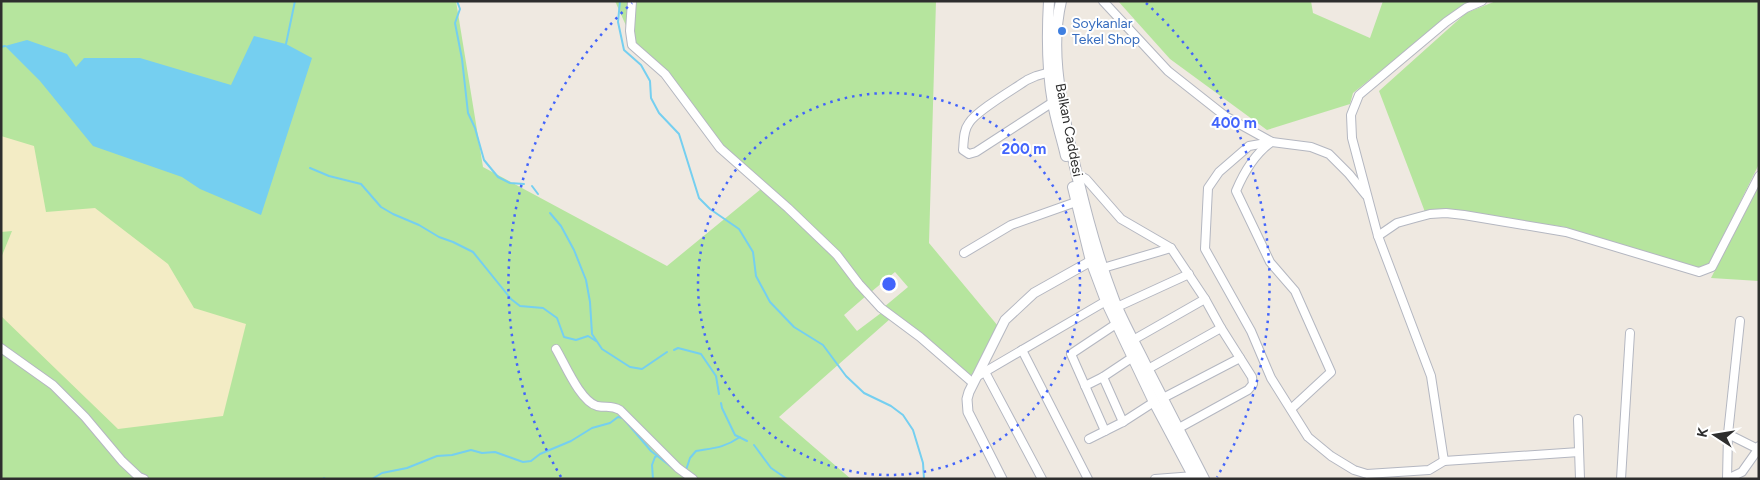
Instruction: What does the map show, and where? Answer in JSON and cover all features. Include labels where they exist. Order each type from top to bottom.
[{"type":"main road","name":"Balkan Caddesi","points":[[1048,1],[1047,31],[1053,102],[1076,202],[1095,259],[1103,268],[1117,307],[1148,369],[1159,400],[1198,478]]},
{"type":"main road","name":"Balkan Caddesi","points":[[1061,1],[1056,29],[1057,62],[1062,102],[1095,259],[1106,301],[1133,358],[1179,428],[1198,478]]},
{"type":"street","points":[[632,1],[630,31],[632,45],[665,74],[720,148],[788,208],[837,255],[859,284],[881,308],[974,380]]},
{"type":"street","points":[[1103,1],[1168,71],[1225,116],[1272,142]]},
{"type":"street","points":[[1444,461],[1431,376],[1378,236],[1352,138],[1351,115],[1359,96],[1446,22],[1466,8],[1482,1]]},
{"type":"street","points":[[1050,72],[1027,80],[976,115],[969,123],[965,132],[962,150],[969,154],[976,152],[1053,102]]},
{"type":"street","points":[[1272,142],[1260,151],[1242,176],[1236,190],[1270,262],[1295,292],[1332,372],[1291,409]]},
{"type":"street","points":[[1367,197],[1349,174],[1329,154],[1310,147],[1272,142],[1249,146],[1219,172],[1208,188],[1205,249],[1251,331],[1271,378],[1302,428],[1313,442],[1331,456],[1361,473],[1373,474],[1430,470],[1444,461],[1579,452]]},
{"type":"street","points":[[1076,173],[1086,179],[1121,219],[1171,248],[1205,298],[1221,328],[1252,377],[1253,384],[1251,388],[1179,428]]},
{"type":"street","points":[[1378,236],[1397,223],[1430,214],[1464,215],[1566,232],[1699,272],[1712,267],[1759,176]]},
{"type":"street","points":[[964,253],[1011,225],[1076,202]]},
{"type":"street","points":[[1103,268],[1171,248]]},
{"type":"street","points":[[1002,479],[968,412],[967,399],[974,380],[1001,326],[1023,302],[1045,286],[1095,259]]},
{"type":"street","points":[[1117,307],[1189,274]]},
{"type":"street","points":[[1133,340],[1205,298]]},
{"type":"street","points":[[974,380],[1106,301]]},
{"type":"street","points":[[1740,321],[1728,434],[1727,479],[1742,472],[1759,444]]},
{"type":"street","points":[[1105,431],[1071,354],[1116,324]]},
{"type":"street","points":[[1148,369],[1221,328]]},
{"type":"street","points":[[1621,479],[1630,333]]},
{"type":"street","points":[[1,348],[53,385],[90,422],[122,461],[139,477],[144,479]]},
{"type":"street","points":[[556,348],[586,400],[598,406],[613,406],[620,410],[678,468],[694,479]]},
{"type":"street","points":[[1022,350],[1088,479]]},
{"type":"street","points":[[1085,386],[1103,378],[1133,358]]},
{"type":"street","points":[[1089,439],[1240,358]]},
{"type":"street","points":[[985,372],[1042,479]]},
{"type":"street","points":[[1103,378],[1123,422]]},
{"type":"street","points":[[1578,419],[1580,479]]},
{"type":"street","points":[[1728,434],[1758,448]]},
{"type":"street","points":[[1159,478],[1198,478]]},
{"type":"green space","points":[[1,1],[456,1],[483,167],[667,266],[761,189],[835,256],[866,296],[844,315],[857,331],[881,313],[890,319],[779,417],[851,479],[1,479]]},
{"type":"green space","points":[[615,1],[629,1],[628,30]]},
{"type":"green space","points":[[634,1],[936,1],[929,243],[998,326],[971,376],[923,334],[884,307],[908,287],[895,272],[871,292],[862,283],[841,253],[767,184],[721,146],[708,125],[668,72],[636,45],[632,32]]},
{"type":"green space","points":[[1118,1],[1311,1],[1313,13],[1370,38],[1383,1],[1472,1],[1463,5],[1353,93],[1350,104],[1267,130],[1170,59]]},
{"type":"green space","points":[[1496,1],[1759,1],[1759,164],[1710,263],[1699,269],[1565,227],[1446,210],[1425,212],[1379,91],[1466,13]]},
{"type":"green space","points":[[1759,185],[1759,281],[1711,278]]},
{"type":"sand","points":[[1,136],[34,146],[46,212],[95,208],[168,264],[194,308],[246,324],[223,416],[118,429],[1,316],[1,258],[12,231],[1,232]]},
{"type":"water","points":[[254,36],[286,44],[312,58],[261,215],[200,189],[182,177],[93,146],[40,81],[5,46],[27,40],[67,54],[76,67],[84,58],[140,58],[231,85]]},
{"type":"waterway","points":[[286,44],[295,1]]},
{"type":"waterway","points":[[457,1],[460,9],[455,23],[462,59],[468,113],[475,128],[484,160],[498,177],[510,183],[524,184]]},
{"type":"waterway","points":[[620,1],[618,22],[624,50],[641,65],[650,81],[651,98],[659,113],[679,134],[699,198],[710,209],[739,229],[753,252],[756,276],[770,302],[794,327],[823,345],[846,376],[864,393],[891,406],[903,415],[913,430],[923,463],[924,479]]},
{"type":"waterway","points":[[1,47],[5,46]]},
{"type":"waterway","points":[[310,168],[329,176],[361,184],[381,207],[473,252],[511,299],[520,306],[543,308],[557,318],[564,337],[576,340],[588,336],[596,341]]},
{"type":"waterway","points":[[532,186],[538,194]]},
{"type":"waterway","points":[[550,213],[561,226],[574,250],[586,280],[590,302],[592,334],[602,349],[630,367],[642,369],[667,352]]},
{"type":"waterway","points":[[674,350],[678,348],[701,354],[716,376],[719,394]]},
{"type":"waterway","points":[[721,403],[735,435],[747,441]]},
{"type":"waterway","points":[[372,479],[382,473],[407,468],[437,456],[452,455],[471,450],[482,453],[495,452],[523,462],[531,461],[540,454],[571,441],[592,428],[610,423],[618,417],[623,418],[651,451],[674,469]]},
{"type":"waterway","points":[[686,470],[690,458],[696,451],[724,445],[740,437]]},
{"type":"waterway","points":[[754,445],[771,468],[787,479]]},
{"type":"waterway","points":[[653,479],[652,465],[657,456]]},
{"type":"place","name":"Soykanlar Tekel Shop","points":[[1062,31]]}]
